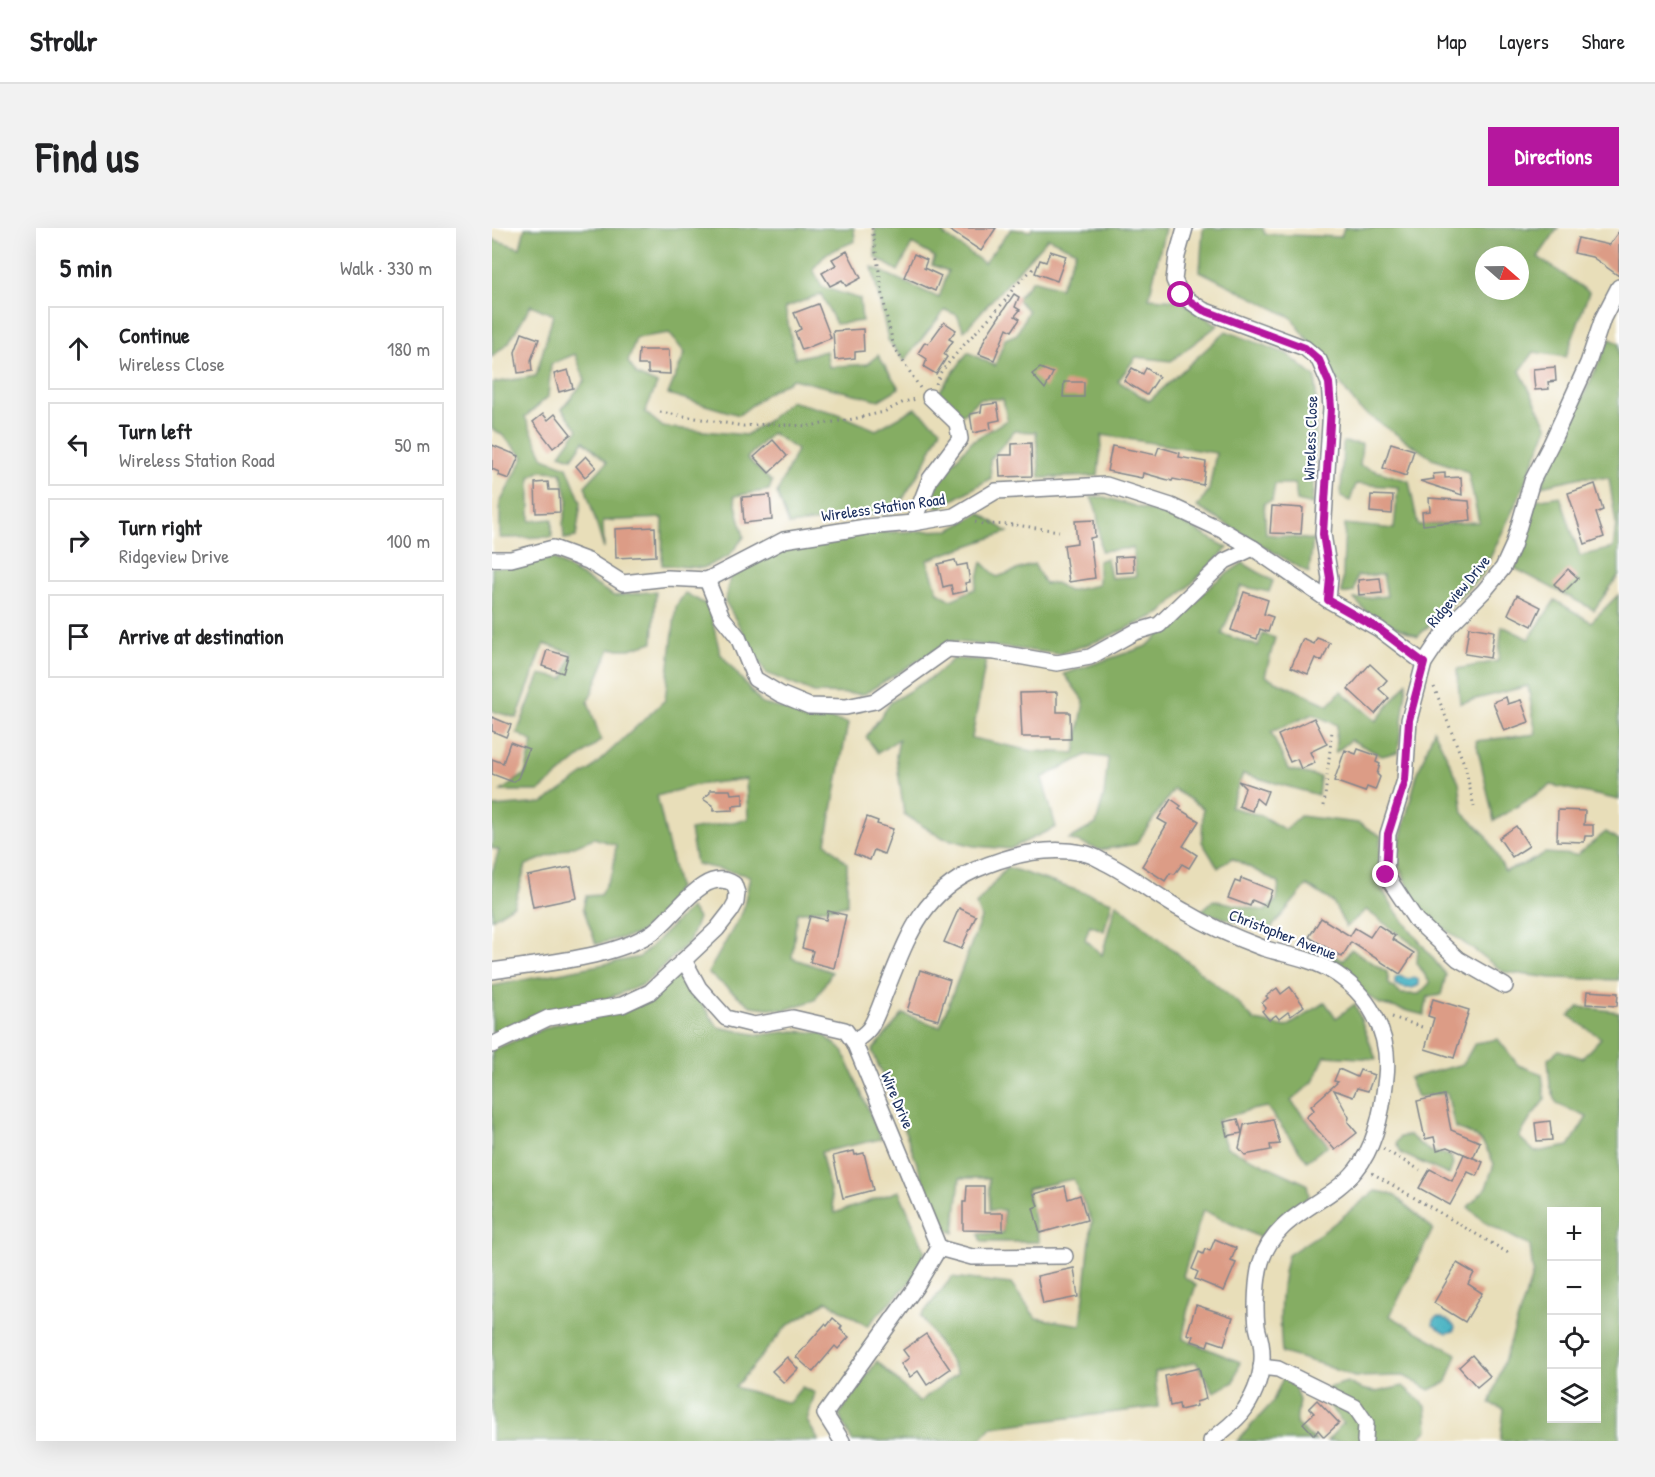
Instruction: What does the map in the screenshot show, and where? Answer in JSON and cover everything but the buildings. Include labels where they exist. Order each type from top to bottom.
[{"type":"street","name":"Wireless Close","points":[[1185,228],[1177,256],[1174,280],[1181,295],[1203,310],[1305,348],[1319,360],[1329,383],[1331,408],[1323,534],[1330,578],[1328,600]]},
{"type":"street","name":"Ridgeview Drive","points":[[1504,986],[1458,959],[1416,920],[1386,875],[1388,834],[1405,780],[1409,720],[1424,663],[1448,627],[1503,568],[1513,546],[1532,481],[1588,363],[1603,318],[1619,287]]},
{"type":"street","points":[[913,523],[930,479],[960,439],[957,423],[930,397]]},
{"type":"street","name":"Wireless Station Road","points":[[707,580],[784,540],[866,526],[913,523],[954,516],[996,491],[1106,485],[1171,506],[1222,530],[1253,548],[1328,600],[1379,629],[1424,663]]},
{"type":"street","points":[[492,559],[511,559],[553,549],[588,561],[623,583],[668,578],[707,580],[722,617],[738,637],[755,680],[809,706],[846,707],[875,701],[948,649],[995,652],[1057,663],[1090,657],[1135,632],[1159,625],[1225,561],[1253,548]]},
{"type":"street","name":"Christopher Avenue","points":[[854,1042],[871,1028],[902,953],[927,905],[951,885],[974,871],[1013,856],[1044,850],[1088,853],[1128,873],[1182,911],[1238,939],[1329,969],[1362,996],[1374,1012],[1386,1047],[1386,1078],[1372,1142],[1359,1166],[1336,1188],[1313,1203],[1278,1232],[1270,1243],[1261,1262],[1258,1292],[1257,1326],[1262,1345],[1260,1381],[1244,1411],[1211,1441]]},
{"type":"street","points":[[492,971],[615,951],[653,931],[705,884],[717,879],[726,879],[734,884],[737,893],[736,902],[717,929],[650,992],[622,1005],[548,1018],[492,1045]]},
{"type":"street","points":[[684,960],[699,988],[726,1018],[754,1025],[793,1018],[845,1030],[854,1042]]},
{"type":"street","name":"Wire Drive","points":[[854,1042],[939,1248]]},
{"type":"street","points":[[842,1441],[825,1414],[915,1288],[939,1248],[972,1257],[1065,1256]]},
{"type":"street","points":[[1261,1367],[1278,1369],[1355,1407],[1366,1423],[1365,1441]]},
{"type":"path","points":[[872,228],[886,314],[894,347],[920,388],[930,397]]},
{"type":"path","points":[[930,397],[941,372],[1004,302],[1015,286],[1036,266]]},
{"type":"path","points":[[660,412],[743,426],[768,424],[809,426],[884,412],[904,402],[930,397]]},
{"type":"path","points":[[954,516],[983,524],[1015,525],[1059,531]]},
{"type":"path","points":[[1433,684],[1465,766],[1474,807]]},
{"type":"path","points":[[1324,806],[1332,731]]},
{"type":"path","points":[[1374,1012],[1422,1027]]},
{"type":"path","points":[[1372,1142],[1420,1170]]},
{"type":"path","points":[[1359,1166],[1510,1254]]},
{"type":"green space","points":[[525,228],[854,228],[855,241],[827,253],[813,269],[822,287],[860,299],[862,321],[836,324],[821,294],[785,308],[795,358],[826,351],[829,367],[867,364],[878,355],[899,388],[879,400],[793,379],[769,392],[739,415],[668,394],[685,353],[669,333],[636,338],[628,362],[637,375],[657,384],[645,412],[663,427],[746,435],[769,420],[790,401],[836,413],[876,430],[915,408],[941,429],[926,461],[895,512],[789,525],[777,493],[797,450],[772,433],[747,458],[772,482],[769,490],[734,496],[744,537],[729,556],[703,568],[662,565],[663,518],[603,521],[604,549],[585,486],[607,462],[584,441],[572,458],[560,454],[578,429],[562,409],[585,380],[575,354],[551,364],[548,397],[525,417],[544,458],[567,467],[581,502],[576,537],[564,539],[563,523],[568,500],[561,472],[541,471],[530,477],[530,521],[552,519],[552,537],[500,538],[500,503],[524,457],[500,433],[492,429],[492,383],[536,376],[553,315],[531,305],[509,342],[492,357],[492,239],[520,248]]},
{"type":"green space","points":[[875,228],[946,228],[943,234],[984,263],[1011,229],[1031,231],[1032,228],[1165,228],[1149,298],[1179,300],[1218,325],[1171,361],[1136,357],[1118,381],[1149,401],[1226,331],[1287,354],[1316,378],[1312,505],[1297,501],[1295,484],[1275,484],[1272,501],[1264,503],[1266,534],[1313,540],[1309,573],[1197,507],[1209,490],[1216,453],[1102,435],[1098,476],[1040,478],[1036,432],[1014,431],[990,460],[991,478],[939,508],[927,499],[948,468],[972,441],[1007,420],[1003,399],[979,399],[962,415],[937,395],[968,352],[995,366],[1005,339],[1017,334],[1028,311],[1017,299],[1032,280],[1060,288],[1076,251],[1048,238],[964,331],[957,315],[945,310],[904,361],[888,340],[872,267],[939,298],[948,271],[932,265],[935,257],[912,244],[898,271],[875,257]]},
{"type":"green space","points":[[1203,228],[1263,228],[1265,234],[1341,237],[1344,228],[1558,228],[1538,257],[1589,292],[1566,357],[1534,352],[1520,371],[1548,427],[1518,499],[1482,575],[1418,636],[1371,616],[1354,599],[1387,596],[1383,575],[1357,576],[1354,592],[1342,594],[1345,524],[1394,529],[1398,487],[1356,484],[1350,501],[1341,497],[1343,442],[1362,444],[1360,466],[1409,481],[1418,525],[1479,522],[1468,472],[1433,459],[1359,409],[1291,317],[1200,271]]},
{"type":"green space","points":[[1610,339],[1619,343],[1619,575],[1594,610],[1514,568],[1536,500],[1560,496],[1580,556],[1613,548],[1616,524],[1609,478],[1582,477],[1541,486]]},
{"type":"green space","points":[[1091,497],[1104,497],[1172,517],[1228,548],[1161,613],[1103,639],[1059,654],[950,641],[864,694],[814,693],[766,673],[725,601],[730,577],[790,546],[866,533],[950,530],[980,513],[1008,532],[927,560],[938,592],[951,600],[975,589],[982,562],[997,577],[1034,564],[1045,584],[1056,583],[1068,591],[1098,585],[1098,561],[1107,558],[1111,578],[1136,576],[1133,548],[1101,551],[1097,512]]},
{"type":"green space","points":[[552,558],[614,596],[656,591],[653,642],[630,649],[610,649],[588,702],[601,740],[539,791],[501,791],[525,774],[533,742],[517,733],[540,674],[564,679],[572,653],[544,644],[517,718],[492,711],[492,567],[505,567]]},
{"type":"green space","points":[[1243,563],[1273,581],[1269,592],[1241,586],[1222,634],[1258,646],[1263,634],[1275,638],[1265,676],[1328,705],[1341,691],[1376,721],[1407,683],[1398,752],[1382,756],[1351,740],[1335,753],[1337,725],[1313,714],[1271,732],[1288,769],[1320,777],[1318,795],[1243,774],[1230,807],[1262,816],[1285,830],[1300,816],[1358,823],[1381,836],[1377,881],[1394,909],[1446,975],[1441,995],[1428,997],[1424,1015],[1380,1004],[1313,956],[1307,946],[1318,945],[1343,961],[1351,949],[1387,972],[1389,984],[1401,994],[1419,994],[1430,983],[1417,963],[1418,948],[1366,910],[1346,927],[1333,902],[1307,885],[1268,932],[1201,911],[1214,900],[1265,911],[1277,900],[1279,883],[1232,858],[1218,868],[1202,842],[1203,808],[1174,789],[1136,844],[1100,850],[1069,839],[1096,824],[1104,795],[1108,758],[1087,755],[1042,778],[1056,827],[1010,849],[974,846],[940,837],[904,814],[896,756],[899,739],[878,753],[866,737],[891,702],[934,676],[953,659],[986,660],[972,738],[1032,751],[1075,753],[1084,701],[1064,674],[1147,646],[1215,582]]},
{"type":"green space","points":[[685,593],[709,606],[720,653],[762,704],[848,723],[826,843],[847,863],[847,905],[797,913],[792,958],[832,972],[815,1000],[785,1010],[751,1006],[708,973],[743,911],[750,876],[696,864],[690,830],[748,819],[746,779],[696,785],[657,796],[678,887],[663,911],[639,934],[596,944],[583,908],[586,896],[600,895],[613,871],[616,845],[594,838],[526,865],[514,905],[492,919],[492,872],[499,850],[492,848],[492,807],[543,803],[590,770],[665,700],[676,606]]},
{"type":"green space","points":[[1618,595],[1619,800],[1551,785],[1494,821],[1476,741],[1536,734],[1528,686],[1460,703],[1457,669],[1498,661],[1502,626],[1529,639],[1555,600],[1591,622]]},
{"type":"green space","points":[[1434,730],[1459,782],[1463,813],[1486,835],[1505,871],[1545,853],[1577,855],[1606,832],[1619,840],[1619,980],[1552,978],[1504,972],[1420,911],[1395,859],[1417,775]]},
{"type":"green space","points":[[1007,867],[1112,902],[1104,931],[1090,925],[1085,939],[1102,955],[1116,903],[1238,1003],[1255,1021],[1287,1027],[1325,1002],[1336,1018],[1355,1004],[1376,1059],[1325,1056],[1313,1082],[1291,1101],[1328,1145],[1307,1161],[1267,1107],[1217,1120],[1226,1147],[1307,1184],[1309,1196],[1263,1239],[1203,1210],[1183,1276],[1196,1285],[1187,1312],[1183,1339],[1240,1362],[1234,1382],[1214,1392],[1196,1362],[1155,1372],[1158,1407],[992,1427],[979,1441],[852,1441],[839,1415],[877,1361],[919,1402],[958,1373],[921,1316],[952,1277],[1011,1284],[1036,1318],[1081,1325],[1092,1221],[1073,1179],[1027,1189],[1039,1242],[982,1242],[979,1234],[1003,1233],[1004,1210],[990,1210],[989,1178],[960,1178],[954,1233],[940,1227],[896,1106],[872,1051],[903,1014],[940,1027],[981,918],[976,905]]},
{"type":"green space","points":[[690,908],[698,918],[689,942],[644,984],[606,999],[533,1016],[492,1032],[492,986],[640,957]]},
{"type":"green space","points":[[680,972],[718,1027],[759,1035],[794,1031],[822,1033],[843,1051],[881,1139],[821,1152],[835,1213],[899,1191],[925,1251],[912,1280],[867,1326],[827,1301],[787,1326],[735,1387],[789,1403],[802,1387],[815,1393],[807,1421],[819,1441],[492,1441],[492,1050],[556,1024],[622,1012]]},
{"type":"green space","points":[[1579,1007],[1619,1012],[1619,1441],[1500,1441],[1504,1409],[1490,1404],[1533,1273],[1530,1246],[1484,1222],[1468,1207],[1486,1188],[1494,1164],[1480,1140],[1455,1128],[1447,1093],[1417,1097],[1409,1078],[1463,1064],[1475,1043],[1498,1039],[1518,1065],[1542,1074],[1545,1099],[1519,1137],[1535,1152],[1569,1146],[1587,1117],[1557,1104],[1550,1085],[1548,1059],[1559,1050],[1582,1058],[1601,1038],[1569,1016]]},
{"type":"green space","points":[[1410,1135],[1429,1150],[1451,1157],[1453,1164],[1449,1175],[1402,1154],[1396,1143],[1400,1137]]},
{"type":"green space","points":[[1375,1191],[1393,1194],[1433,1229],[1390,1316],[1457,1354],[1447,1382],[1430,1390],[1404,1376],[1354,1377],[1321,1364],[1282,1353],[1280,1304],[1288,1255],[1327,1229]]},
{"type":"green space","points":[[1283,1378],[1293,1382],[1299,1400],[1296,1424],[1316,1441],[1237,1441],[1272,1403]]},
{"type":"green space","points":[[1310,1382],[1324,1389],[1347,1382],[1361,1389],[1376,1392],[1403,1386],[1426,1406],[1428,1430],[1416,1441],[1327,1441],[1343,1423]]},
{"type":"water","points":[[1398,976],[1409,979],[1414,977],[1418,980],[1419,985],[1410,988],[1398,986],[1395,984],[1395,979]]},
{"type":"water","points":[[1437,1317],[1444,1318],[1451,1323],[1455,1327],[1454,1331],[1447,1333],[1433,1325]]},
{"type":"route","points":[[1181,295],[1203,310],[1305,348],[1319,360],[1329,383],[1331,408],[1323,534],[1330,578],[1328,600],[1379,629],[1424,663],[1409,720],[1405,780],[1388,834],[1386,875]]}]
